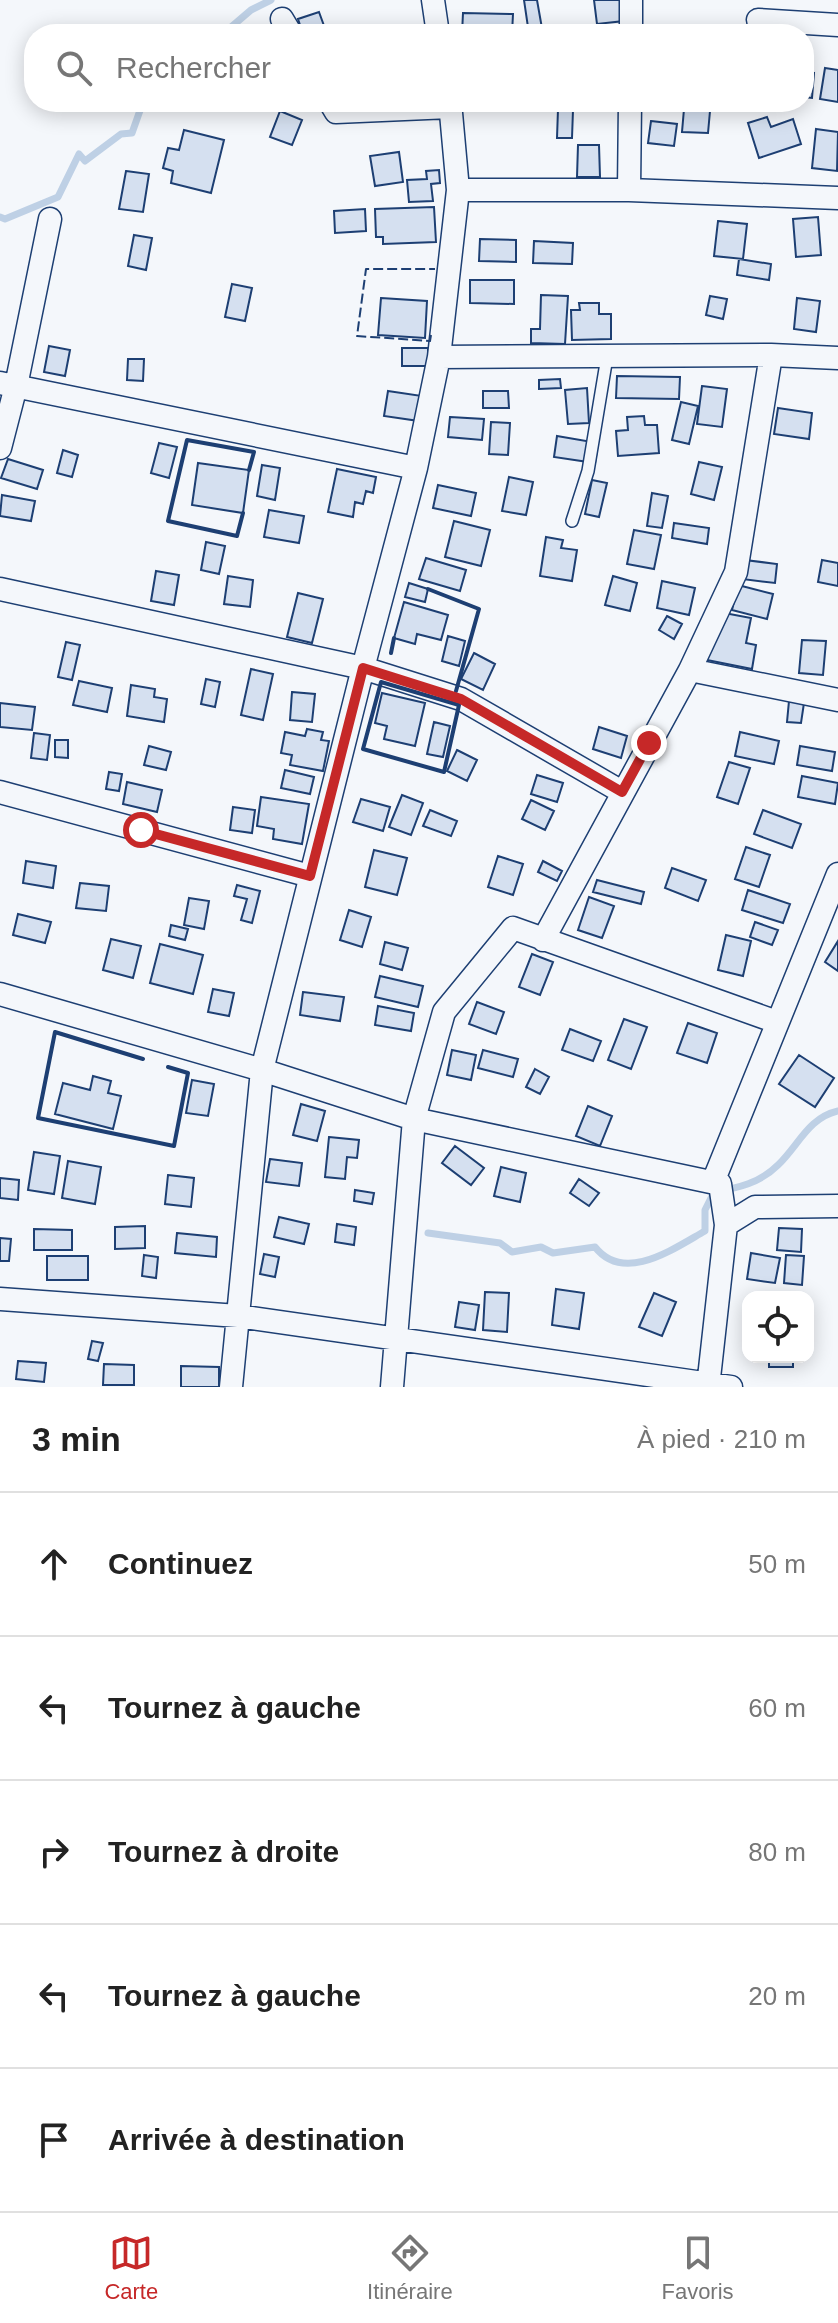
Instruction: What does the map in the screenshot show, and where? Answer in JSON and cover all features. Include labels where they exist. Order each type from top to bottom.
[{"type":"street","points":[[433,0],[437,24]]},
{"type":"street","points":[[631,0],[631,24]]},
{"type":"street","points":[[758,20],[838,25]]},
{"type":"street","points":[[231,1387],[262,1070],[416,468],[439,357],[458,190],[451,112]]},
{"type":"street","points":[[629,190],[630,112]]},
{"type":"street","points":[[458,190],[629,190],[838,198]]},
{"type":"street","points":[[0,448],[8,384],[50,219]]},
{"type":"street","points":[[439,357],[771,355],[838,358]]},
{"type":"street","points":[[543,940],[690,670],[736,572],[771,355]]},
{"type":"street","points":[[8,384],[416,468]]},
{"type":"street","points":[[0,589],[363,668],[461,699],[622,792]]},
{"type":"street","points":[[690,670],[838,700]]},
{"type":"street","points":[[0,792],[310,876]]},
{"type":"street","points":[[708,1385],[726,1225],[719,1189],[777,1022],[837,883]]},
{"type":"street","points":[[392,1387],[414,1119],[444,1012],[513,928],[777,1022]]},
{"type":"street","points":[[0,994],[262,1070],[414,1119],[719,1189]]},
{"type":"street","points":[[726,1225],[755,1207],[838,1206]]},
{"type":"street","points":[[0,1299],[238,1316],[731,1387]]},
{"type":"lane","points":[[572,521],[588,471],[607,357]]},
{"type":"building","points":[[524,0],[537,0],[541,24],[528,24]]},
{"type":"building","points":[[594,0],[621,0],[624,21],[597,24]]},
{"type":"building","points":[[319,12],[323,24],[300,24],[298,19]]},
{"type":"building","points":[[463,13],[513,14],[512,24],[462,24]]},
{"type":"building","points":[[825,68],[838,70],[838,102],[820,99]]},
{"type":"building","points":[[280,112],[302,120],[292,145],[270,137]]},
{"type":"building","points":[[558,112],[573,112],[572,138],[557,138]]},
{"type":"building","points":[[684,112],[710,112],[708,133],[682,132]]},
{"type":"building","points":[[767,117],[771,127],[793,119],[801,144],[759,158],[748,123]]},
{"type":"building","points":[[651,121],[677,124],[674,146],[648,143]]},
{"type":"building","points":[[816,129],[838,132],[837,171],[812,168]]},
{"type":"building","points":[[184,130],[224,140],[211,193],[171,183],[173,171],[163,168],[168,148],[179,150]]},
{"type":"building","points":[[578,145],[599,145],[600,177],[577,177]]},
{"type":"building","points":[[399,152],[403,182],[375,186],[370,156]]},
{"type":"building","points":[[439,170],[440,183],[431,184],[433,201],[409,202],[407,180],[427,179],[426,171]]},
{"type":"building","points":[[126,171],[149,174],[143,212],[119,209]]},
{"type":"building","points":[[434,207],[436,242],[383,244],[383,237],[376,237],[375,209]]},
{"type":"building","points":[[365,209],[366,231],[335,233],[334,211]]},
{"type":"building","points":[[818,217],[821,255],[796,257],[793,219]]},
{"type":"building","points":[[718,221],[747,224],[743,259],[714,256]]},
{"type":"building","points":[[134,235],[152,238],[146,270],[128,266]]},
{"type":"building","points":[[480,239],[516,240],[516,262],[479,261]]},
{"type":"building","points":[[534,241],[573,243],[572,264],[533,263]]},
{"type":"building","points":[[739,259],[771,264],[769,280],[737,275]]},
{"type":"building","points":[[470,280],[514,280],[514,304],[470,303]]},
{"type":"building","points":[[232,284],[252,288],[245,321],[225,317]]},
{"type":"building","points":[[541,295],[568,296],[565,344],[531,343],[531,329],[540,329]]},
{"type":"building","points":[[710,296],[727,299],[723,319],[706,315]]},
{"type":"building","points":[[381,298],[427,301],[425,338],[378,335]]},
{"type":"building","points":[[797,298],[820,301],[816,332],[794,329]]},
{"type":"building","points":[[579,303],[599,303],[599,314],[611,314],[611,339],[572,340],[571,310],[580,310]]},
{"type":"building","points":[[49,346],[70,350],[65,376],[44,372]]},
{"type":"building","points":[[402,348],[428,348],[428,366],[402,366]]},
{"type":"building","points":[[128,359],[144,359],[143,381],[127,380]]},
{"type":"building","points":[[617,376],[680,377],[679,399],[616,398]]},
{"type":"building","points":[[560,379],[561,388],[539,389],[539,380]]},
{"type":"building","points":[[702,386],[727,389],[722,427],[697,424]]},
{"type":"building","points":[[587,388],[589,423],[568,424],[565,390]]},
{"type":"building","points":[[388,391],[422,396],[419,421],[384,416]]},
{"type":"building","points":[[483,391],[508,391],[509,408],[483,408]]},
{"type":"building","points":[[681,402],[698,406],[689,444],[672,440]]},
{"type":"building","points":[[778,408],[812,413],[809,439],[774,434]]},
{"type":"building","points":[[644,416],[645,425],[657,425],[659,453],[618,456],[616,431],[628,430],[627,417]]},
{"type":"building","points":[[450,417],[484,419],[482,440],[448,437]]},
{"type":"building","points":[[491,422],[510,423],[508,455],[489,454]]},
{"type":"building","points":[[557,436],[598,443],[595,463],[554,457]]},
{"type":"building","points":[[159,443],[177,447],[169,478],[151,473]]},
{"type":"building","points":[[63,450],[78,455],[72,477],[57,473]]},
{"type":"building","points":[[8,459],[43,470],[37,489],[1,478]]},
{"type":"building","points":[[699,462],[722,467],[714,500],[691,494]]},
{"type":"building","points":[[198,463],[249,470],[243,513],[192,505]]},
{"type":"building","points":[[262,465],[280,468],[275,500],[257,496]]},
{"type":"building","points":[[337,469],[376,477],[373,493],[366,491],[363,504],[355,502],[353,517],[328,512]]},
{"type":"building","points":[[509,477],[533,482],[526,515],[502,511]]},
{"type":"building","points":[[592,480],[607,483],[599,517],[585,514]]},
{"type":"building","points":[[438,485],[476,493],[471,516],[433,508]]},
{"type":"building","points":[[652,493],[668,496],[662,528],[647,526]]},
{"type":"building","points":[[2,495],[35,501],[31,521],[0,516]]},
{"type":"building","points":[[269,510],[304,516],[299,543],[264,537]]},
{"type":"building","points":[[454,521],[490,530],[481,566],[445,557]]},
{"type":"building","points":[[674,523],[709,528],[707,544],[672,538]]},
{"type":"building","points":[[634,530],[661,535],[654,569],[627,564]]},
{"type":"building","points":[[546,537],[563,540],[561,548],[577,550],[572,581],[540,576]]},
{"type":"building","points":[[206,542],[225,546],[219,574],[201,570]]},
{"type":"building","points":[[426,558],[466,570],[460,591],[419,579]]},
{"type":"building","points":[[737,559],[777,564],[775,583],[734,578]]},
{"type":"building","points":[[822,560],[838,563],[838,586],[818,582]]},
{"type":"building","points":[[156,571],[179,575],[174,605],[151,601]]},
{"type":"building","points":[[228,576],[253,580],[250,607],[224,604]]},
{"type":"building","points":[[613,576],[637,583],[630,611],[605,605]]},
{"type":"building","points":[[662,581],[695,588],[689,615],[657,608]]},
{"type":"building","points":[[409,583],[428,589],[425,602],[405,597]]},
{"type":"building","points":[[738,585],[773,594],[767,619],[732,610]]},
{"type":"building","points":[[298,593],[323,599],[312,643],[287,637]]},
{"type":"building","points":[[404,602],[448,615],[441,640],[417,634],[415,644],[394,638]]},
{"type":"building","points":[[719,612],[751,618],[746,643],[756,645],[752,669],[702,659]]},
{"type":"building","points":[[667,616],[682,624],[674,639],[659,630]]},
{"type":"building","points":[[448,636],[465,641],[459,666],[442,661]]},
{"type":"building","points":[[802,640],[826,641],[823,675],[799,673]]},
{"type":"building","points":[[66,642],[80,645],[72,680],[58,677]]},
{"type":"building","points":[[474,653],[495,664],[483,690],[461,679]]},
{"type":"building","points":[[251,669],[273,674],[263,720],[241,715]]},
{"type":"building","points":[[206,679],[220,682],[215,707],[201,704]]},
{"type":"building","points":[[79,681],[112,688],[107,712],[73,705]]},
{"type":"building","points":[[131,685],[155,689],[154,697],[167,699],[164,722],[127,716]]},
{"type":"building","points":[[292,692],[315,694],[312,722],[290,720]]},
{"type":"building","points":[[382,693],[425,703],[415,746],[384,739],[387,726],[375,723]]},
{"type":"building","points":[[789,701],[804,703],[801,723],[787,722]]},
{"type":"building","points":[[0,703],[35,707],[32,730],[0,727]]},
{"type":"building","points":[[434,722],[450,726],[443,757],[427,754]]},
{"type":"building","points":[[599,727],[627,736],[621,758],[593,749]]},
{"type":"building","points":[[307,729],[323,732],[321,740],[329,741],[323,771],[290,765],[292,755],[281,753],[285,732],[305,736]]},
{"type":"building","points":[[740,732],[779,741],[774,764],[735,756]]},
{"type":"building","points":[[34,733],[50,735],[47,760],[31,758]]},
{"type":"building","points":[[55,740],[68,740],[68,758],[55,757]]},
{"type":"building","points":[[149,746],[171,752],[166,770],[144,765]]},
{"type":"building","points":[[800,746],[835,752],[832,771],[797,765]]},
{"type":"building","points":[[457,750],[477,760],[467,781],[447,771]]},
{"type":"building","points":[[729,762],[750,768],[738,804],[717,797]]},
{"type":"building","points":[[285,770],[314,777],[310,794],[281,788]]},
{"type":"building","points":[[109,772],[122,774],[119,791],[106,789]]},
{"type":"building","points":[[537,775],[563,783],[557,802],[531,794]]},
{"type":"building","points":[[802,776],[838,783],[835,804],[798,797]]},
{"type":"building","points":[[127,782],[162,790],[157,812],[123,804]]},
{"type":"building","points":[[402,795],[423,803],[411,835],[389,827]]},
{"type":"building","points":[[261,797],[309,804],[302,844],[273,839],[274,829],[257,826]]},
{"type":"building","points":[[361,799],[390,807],[383,831],[353,822]]},
{"type":"building","points":[[531,800],[554,811],[545,830],[522,819]]},
{"type":"building","points":[[233,807],[255,810],[252,833],[230,830]]},
{"type":"building","points":[[430,810],[457,821],[451,836],[423,826]]},
{"type":"building","points":[[763,810],[801,824],[792,848],[754,834]]},
{"type":"building","points":[[746,847],[770,855],[759,887],[735,879]]},
{"type":"building","points":[[374,850],[407,858],[397,895],[365,887]]},
{"type":"building","points":[[498,856],[523,864],[513,895],[488,887]]},
{"type":"building","points":[[26,861],[56,866],[53,888],[23,883]]},
{"type":"building","points":[[543,861],[562,871],[557,881],[538,872]]},
{"type":"building","points":[[672,868],[706,880],[698,901],[665,888]]},
{"type":"building","points":[[597,880],[644,892],[641,904],[593,892]]},
{"type":"building","points":[[80,883],[109,886],[106,911],[76,908]]},
{"type":"building","points":[[237,885],[260,891],[252,923],[241,920],[247,899],[234,896]]},
{"type":"building","points":[[748,890],[790,904],[783,923],[742,910]]},
{"type":"building","points":[[589,897],[614,906],[602,938],[578,930]]},
{"type":"building","points":[[189,898],[209,901],[204,929],[184,925]]},
{"type":"building","points":[[349,910],[371,917],[362,947],[340,940]]},
{"type":"building","points":[[18,914],[51,922],[45,943],[13,935]]},
{"type":"building","points":[[755,922],[778,930],[772,945],[750,937]]},
{"type":"building","points":[[171,925],[188,929],[185,940],[169,936]]},
{"type":"building","points":[[726,935],[751,941],[743,976],[718,970]]},
{"type":"building","points":[[111,939],[141,946],[133,978],[103,970]]},
{"type":"building","points":[[838,941],[838,971],[825,962]]},
{"type":"building","points":[[385,942],[408,948],[402,970],[380,964]]},
{"type":"building","points":[[160,944],[203,955],[193,994],[150,983]]},
{"type":"building","points":[[532,954],[553,962],[540,995],[519,987]]},
{"type":"building","points":[[380,976],[423,986],[418,1007],[375,997]]},
{"type":"building","points":[[213,989],[234,993],[229,1016],[208,1012]]},
{"type":"building","points":[[303,992],[344,997],[340,1021],[300,1015]]},
{"type":"building","points":[[477,1002],[504,1012],[496,1034],[469,1024]]},
{"type":"building","points":[[378,1006],[414,1013],[411,1031],[375,1025]]},
{"type":"building","points":[[624,1019],[647,1027],[631,1069],[608,1060]]},
{"type":"building","points":[[688,1023],[717,1033],[707,1063],[677,1053]]},
{"type":"building","points":[[570,1029],[601,1041],[593,1061],[562,1050]]},
{"type":"building","points":[[452,1050],[476,1055],[471,1080],[447,1075]]},
{"type":"building","points":[[483,1050],[518,1059],[513,1077],[478,1068]]},
{"type":"building","points":[[799,1055],[834,1078],[815,1107],[779,1084]]},
{"type":"building","points":[[535,1069],[549,1077],[540,1094],[526,1087]]},
{"type":"building","points":[[93,1076],[111,1081],[108,1093],[121,1096],[113,1129],[55,1114],[63,1083],[90,1090]]},
{"type":"building","points":[[192,1080],[214,1084],[208,1116],[186,1113]]},
{"type":"building","points":[[301,1104],[325,1111],[317,1141],[293,1135]]},
{"type":"building","points":[[588,1106],[612,1116],[600,1146],[576,1136]]},
{"type":"building","points":[[329,1137],[359,1140],[357,1158],[347,1157],[345,1179],[325,1177]]},
{"type":"building","points":[[455,1146],[484,1168],[471,1185],[442,1163]]},
{"type":"building","points":[[34,1152],[60,1156],[54,1194],[28,1190]]},
{"type":"building","points":[[270,1159],[302,1163],[299,1186],[266,1182]]},
{"type":"building","points":[[68,1161],[101,1167],[95,1204],[62,1198]]},
{"type":"building","points":[[501,1167],[526,1173],[520,1202],[494,1196]]},
{"type":"building","points":[[168,1175],[194,1178],[191,1207],[165,1204]]},
{"type":"building","points":[[0,1178],[19,1180],[18,1200],[0,1198]]},
{"type":"building","points":[[579,1179],[599,1193],[589,1206],[570,1193]]},
{"type":"building","points":[[355,1190],[374,1193],[372,1204],[354,1201]]},
{"type":"building","points":[[279,1217],[309,1224],[304,1244],[274,1237]]},
{"type":"building","points":[[337,1224],[356,1227],[354,1245],[335,1242]]},
{"type":"building","points":[[145,1226],[145,1248],[115,1249],[115,1227]]},
{"type":"building","points":[[779,1228],[802,1229],[801,1252],[777,1250]]},
{"type":"building","points":[[34,1229],[72,1230],[72,1250],[34,1250]]},
{"type":"building","points":[[177,1233],[217,1237],[216,1257],[175,1253]]},
{"type":"building","points":[[0,1238],[11,1239],[9,1261],[0,1261]]},
{"type":"building","points":[[751,1253],[780,1258],[775,1283],[747,1279]]},
{"type":"building","points":[[264,1254],[279,1257],[275,1277],[260,1274]]},
{"type":"building","points":[[144,1255],[158,1257],[156,1278],[142,1276]]},
{"type":"building","points":[[786,1255],[804,1256],[802,1285],[784,1283]]},
{"type":"building","points":[[47,1256],[88,1256],[88,1280],[47,1280]]},
{"type":"building","points":[[556,1289],[584,1293],[579,1329],[552,1325]]},
{"type":"building","points":[[485,1292],[509,1293],[507,1332],[483,1330]]},
{"type":"building","points":[[654,1293],[676,1302],[662,1336],[639,1327]]},
{"type":"building","points":[[459,1302],[479,1305],[475,1330],[455,1327]]},
{"type":"building","points":[[92,1341],[103,1343],[98,1361],[88,1359]]},
{"type":"building","points":[[18,1361],[46,1363],[44,1382],[16,1379]]},
{"type":"building","points":[[769,1363],[793,1363],[793,1367],[769,1367]]},
{"type":"building","points":[[104,1364],[134,1365],[134,1385],[103,1385]]},
{"type":"building","points":[[181,1366],[219,1367],[219,1387],[181,1387]]},
{"type":"waterway","points":[[235,24],[251,10],[271,0]]},
{"type":"waterway","points":[[0,217],[5,219],[58,197],[79,154],[85,161],[121,134],[132,133],[139,112]]},
{"type":"waterway","points":[[428,1233],[500,1243],[512,1252],[541,1247],[553,1253],[595,1247],[607,1258],[620,1263],[649,1260],[705,1231],[705,1210],[714,1192],[764,1176],[811,1126],[838,1111]]},
{"type":"fence","points":[[431,335],[430,341],[357,336],[366,269],[435,269]]},
{"type":"wall","points":[[243,513],[237,536],[168,521],[187,440],[254,452],[249,470]]},
{"type":"wall","points":[[428,589],[479,609],[456,691]]},
{"type":"wall","points":[[391,653],[394,638]]},
{"type":"wall","points":[[381,682],[459,705],[444,772],[363,749],[381,682]]},
{"type":"wall","points":[[143,1059],[55,1032],[38,1118],[174,1146],[188,1073],[168,1067]]},
{"type":"route","points":[[141,830],[310,876],[363,668],[461,699],[622,792],[649,743]]}]
